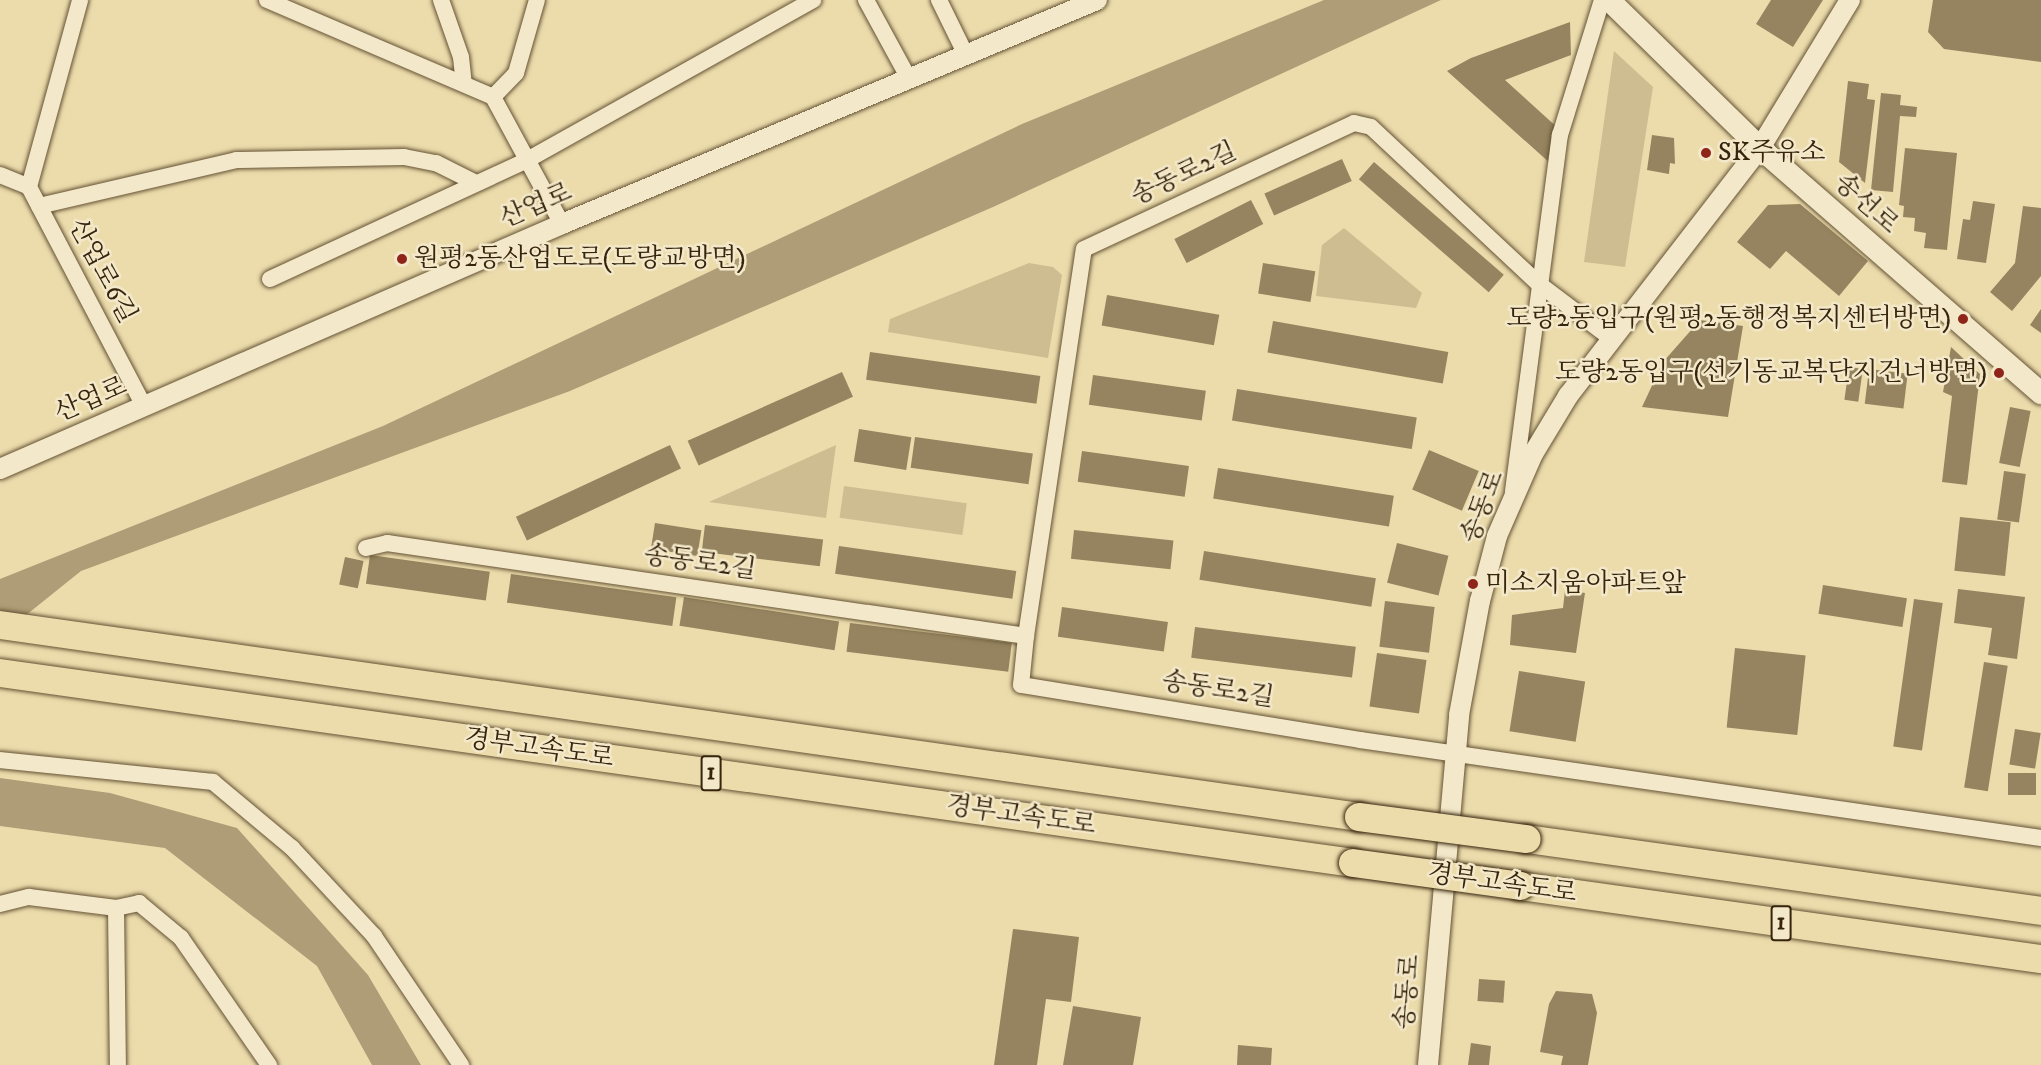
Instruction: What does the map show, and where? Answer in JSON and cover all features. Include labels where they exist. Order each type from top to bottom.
[{"type":"highway","name":"경부고속도로","points":[[0,625],[1359,817],[1527,838],[2041,910]]},
{"type":"highway","name":"경부고속도로","points":[[0,673],[2041,959]]},
{"type":"main road","name":"송선로","points":[[1609,0],[1760,148],[1971,336],[2041,393]]},
{"type":"street","points":[[0,175],[29,187],[80,0]]},
{"type":"street","points":[[267,0],[493,97],[562,224]]},
{"type":"street","points":[[441,0],[461,57],[464,84]]},
{"type":"street","points":[[493,97],[516,73],[537,0]]},
{"type":"street","points":[[270,279],[527,160],[813,0]]},
{"type":"street","points":[[866,0],[909,79]]},
{"type":"street","points":[[939,0],[966,55]]},
{"type":"street","name":"산업로","points":[[0,469],[562,224],[1097,0]]},
{"type":"street","points":[[1511,504],[1560,135],[1602,0]]},
{"type":"street","name":"송동로","points":[[1428,1065],[1455,753],[1480,602],[1497,536],[1533,454],[1568,396],[1760,148],[1850,0]]},
{"type":"street","name":"송동로2길","points":[[1455,753],[1020,685],[1084,249],[1354,123],[1371,127],[1539,285],[1612,339]]},
{"type":"street","points":[[39,206],[236,160],[404,158],[436,163],[476,183]]},
{"type":"street","name":"산업로6길","points":[[29,187],[144,406]]},
{"type":"street","name":"송동로2길","points":[[366,548],[387,543],[1026,636]]},
{"type":"street","points":[[1455,753],[2041,838]]},
{"type":"street","points":[[0,760],[213,782],[292,848],[374,936],[461,1065]]},
{"type":"street","points":[[0,904],[29,897],[116,908],[139,903],[181,938],[270,1065]]},
{"type":"street","points":[[116,908],[118,1065]]},
{"type":"shaded area","points":[[1324,0],[1441,0],[993,207],[570,391],[81,571],[0,636],[0,579],[383,426],[1022,124]]},
{"type":"shaded area","points":[[1614,51],[1653,87],[1625,267],[1584,262]]},
{"type":"shaded area","points":[[1344,228],[1422,293],[1416,308],[1316,296],[1322,245]]},
{"type":"shaded area","points":[[1029,263],[1053,267],[1062,275],[1048,358],[888,332],[890,319]]},
{"type":"shaded area","points":[[836,445],[826,518],[709,502]]},
{"type":"shaded area","points":[[844,486],[967,503],[962,535],[840,518]]},
{"type":"shaded area","points":[[0,778],[110,793],[237,828],[368,975],[421,1065],[372,1065],[317,966],[165,848],[0,826]]},
{"type":"building","points":[[1771,0],[1823,0],[1793,47],[1756,24]]},
{"type":"building","points":[[1933,0],[2041,0],[2041,62],[1944,49],[1928,32]]},
{"type":"building","points":[[1570,22],[1571,55],[1505,80],[1559,129],[1551,164],[1447,71],[1471,58]]},
{"type":"building","points":[[1848,81],[1869,84],[1867,99],[1875,100],[1865,183],[1839,162]]},
{"type":"building","points":[[1881,93],[1901,95],[1900,105],[1917,107],[1916,117],[1900,116],[1893,192],[1871,190]]},
{"type":"building","points":[[1652,135],[1674,138],[1675,164],[1670,163],[1669,174],[1647,170]]},
{"type":"building","points":[[1905,148],[1957,153],[1947,250],[1924,248],[1926,233],[1914,231],[1915,218],[1903,217],[1904,206],[1899,205]]},
{"type":"building","points":[[1342,159],[1352,181],[1274,215],[1264,194]]},
{"type":"building","points":[[1374,162],[1504,275],[1489,292],[1359,179]]},
{"type":"building","points":[[1251,200],[1263,224],[1187,263],[1174,239]]},
{"type":"building","points":[[1973,201],[1995,204],[1986,263],[1957,259],[1963,219],[1970,220]]},
{"type":"building","points":[[1800,204],[1868,261],[1839,296],[1786,251],[1770,269],[1737,242],[1768,205]]},
{"type":"building","points":[[2023,206],[2041,208],[2041,276],[2012,311],[1990,292],[2015,263]]},
{"type":"building","points":[[1263,263],[1315,271],[1310,302],[1258,294]]},
{"type":"building","points":[[1107,295],[1219,315],[1214,345],[1102,326]]},
{"type":"building","points":[[2041,309],[2041,333],[2030,325]]},
{"type":"building","points":[[1700,320],[1743,326],[1728,417],[1642,407],[1663,362]]},
{"type":"building","points":[[1273,321],[1448,352],[1443,383],[1267,353]]},
{"type":"building","points":[[1951,347],[1980,374],[1967,485],[1942,482],[1952,396],[1943,392]]},
{"type":"building","points":[[870,352],[1040,376],[1036,404],[866,380]]},
{"type":"building","points":[[1849,367],[1863,369],[1858,402],[1844,400]]},
{"type":"building","points":[[1869,369],[1908,374],[1903,408],[1865,404]]},
{"type":"building","points":[[842,372],[853,397],[699,465],[688,441]]},
{"type":"building","points":[[1093,375],[1206,391],[1202,421],[1089,405]]},
{"type":"building","points":[[1237,389],[1417,417],[1412,449],[1232,421]]},
{"type":"building","points":[[2010,407],[2031,411],[2020,467],[1999,463]]},
{"type":"building","points":[[859,429],[911,437],[906,470],[854,462]]},
{"type":"building","points":[[915,437],[1033,454],[1029,484],[911,468]]},
{"type":"building","points":[[670,445],[681,469],[527,540],[516,517]]},
{"type":"building","points":[[1429,450],[1479,471],[1462,511],[1412,490]]},
{"type":"building","points":[[1082,451],[1189,466],[1185,497],[1078,482]]},
{"type":"building","points":[[1218,468],[1394,496],[1389,526],[1213,499]]},
{"type":"building","points":[[2004,471],[2026,474],[2019,523],[1997,520]]},
{"type":"building","points":[[1960,517],[2011,522],[2005,576],[1954,571]]},
{"type":"building","points":[[655,523],[701,530],[697,556],[651,549]]},
{"type":"building","points":[[705,525],[823,540],[820,566],[702,552]]},
{"type":"building","points":[[1074,530],[1173,540],[1170,569],[1071,559]]},
{"type":"building","points":[[1397,543],[1448,556],[1439,596],[1387,583]]},
{"type":"building","points":[[839,546],[1016,571],[1012,599],[835,574]]},
{"type":"building","points":[[1204,551],[1376,578],[1371,607],[1199,580]]},
{"type":"building","points":[[370,555],[490,572],[486,601],[366,584]]},
{"type":"building","points":[[345,557],[364,561],[358,588],[339,584]]},
{"type":"building","points":[[511,574],[676,597],[672,626],[507,603]]},
{"type":"building","points":[[1823,585],[1907,598],[1902,627],[1818,614]]},
{"type":"building","points":[[1958,589],[2025,597],[2017,659],[1988,655],[1992,628],[1954,623]]},
{"type":"building","points":[[1565,590],[1585,593],[1576,653],[1510,645],[1512,615],[1563,608]]},
{"type":"building","points":[[684,597],[839,622],[835,650],[679,626]]},
{"type":"building","points":[[1914,599],[1943,603],[1922,751],[1893,747]]},
{"type":"building","points":[[1385,601],[1435,607],[1429,653],[1379,647]]},
{"type":"building","points":[[1062,607],[1168,622],[1164,652],[1058,637]]},
{"type":"building","points":[[850,623],[1012,643],[1008,672],[846,652]]},
{"type":"building","points":[[1195,627],[1356,647],[1352,678],[1191,658]]},
{"type":"building","points":[[1735,648],[1806,655],[1797,735],[1727,728]]},
{"type":"building","points":[[1377,653],[1427,660],[1419,713],[1369,706]]},
{"type":"building","points":[[1984,662],[2008,666],[1988,791],[1964,787]]},
{"type":"building","points":[[1519,671],[1585,681],[1576,742],[1509,731]]},
{"type":"building","points":[[2015,729],[2041,733],[2035,769],[2009,765]]},
{"type":"building","points":[[2008,773],[2036,773],[2036,795],[2008,795]]},
{"type":"building","points":[[1013,929],[1079,937],[1071,1002],[1046,999],[1037,1065],[994,1065]]},
{"type":"building","points":[[1479,979],[1505,981],[1503,1003],[1477,1001]]},
{"type":"building","points":[[1556,991],[1592,994],[1597,1013],[1588,1065],[1561,1065],[1563,1056],[1540,1052],[1549,1004]]},
{"type":"building","points":[[1073,1006],[1141,1017],[1133,1065],[1063,1065]]},
{"type":"building","points":[[1471,1043],[1491,1046],[1489,1065],[1468,1065]]},
{"type":"building","points":[[1238,1045],[1272,1048],[1271,1065],[1237,1065]]},
{"type":"place","name":"SK주유소","points":[[1706,153]]},
{"type":"place","name":"원평2동산업도로(도량교방면)","points":[[402,259]]},
{"type":"place","name":"도량2동입구(원평2동행정복지센터방면)","points":[[1963,319]]},
{"type":"place","name":"도량2동입구(선기동교복단지건너방면)","points":[[1999,373]]},
{"type":"place","name":"미소지움아파트앞","points":[[1473,584]]}]
